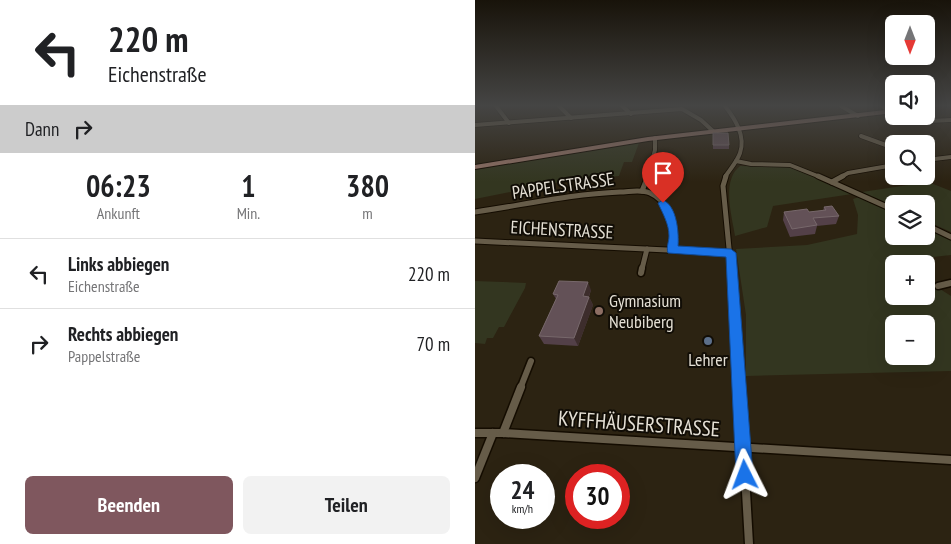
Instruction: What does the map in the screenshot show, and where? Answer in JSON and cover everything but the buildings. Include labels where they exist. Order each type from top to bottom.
[{"type":"main road","points":[[475,167],[655,138],[722,131]]},
{"type":"street","points":[[741,131],[741,152],[727,173],[723,186],[731,253],[749,544]]},
{"type":"street","points":[[861,136],[885,145]]},
{"type":"street","points":[[655,138],[655,150],[642,191],[659,199],[671,218],[674,236],[672,250]]},
{"type":"street","points":[[935,159],[951,157]]},
{"type":"street","points":[[736,161],[743,164],[792,165],[885,206]]},
{"type":"street","points":[[832,182],[848,173],[885,167]]},
{"type":"street","name":"PAPPELSTRASSE","points":[[475,212],[599,193],[642,191]]},
{"type":"street","points":[[935,229],[951,237]]},
{"type":"street","name":"EICHENSTRASSE","points":[[475,241],[731,253]]},
{"type":"street","points":[[641,273],[647,249]]},
{"type":"street","points":[[938,286],[951,284]]},
{"type":"street","points":[[503,433],[531,361]]},
{"type":"street","name":"KYFFHÄUSERSTRASSE","points":[[475,433],[503,433],[951,460]]},
{"type":"street","points":[[475,478],[493,434]]},
{"type":"green space","points":[[639,143],[632,162],[624,162],[619,176],[565,181],[475,199],[475,170],[562,154]]},
{"type":"green space","points":[[740,166],[792,167],[852,194],[773,206],[767,227],[735,236],[730,209],[729,189],[734,172]]},
{"type":"green space","points":[[908,185],[935,185],[951,191],[951,232],[935,225],[935,195],[885,195],[885,202],[862,192]]},
{"type":"green space","points":[[859,197],[885,209],[885,245],[935,245],[935,232],[951,240],[951,255],[935,257],[935,255],[885,255],[885,305],[935,305],[935,286],[951,296],[951,371],[746,376],[746,315],[736,249],[807,245],[857,234],[858,215],[853,199]]},
{"type":"green space","points":[[475,281],[526,283],[504,327],[499,327],[493,338],[487,338],[485,344],[475,343]]},
{"type":"place","name":"Gymnasium Neubiberg","points":[[599,311]]},
{"type":"place","name":"Lehrer","points":[[708,341]]},
{"type":"route","points":[[663,203],[673,223],[672,250],[731,253],[745,475]]}]
